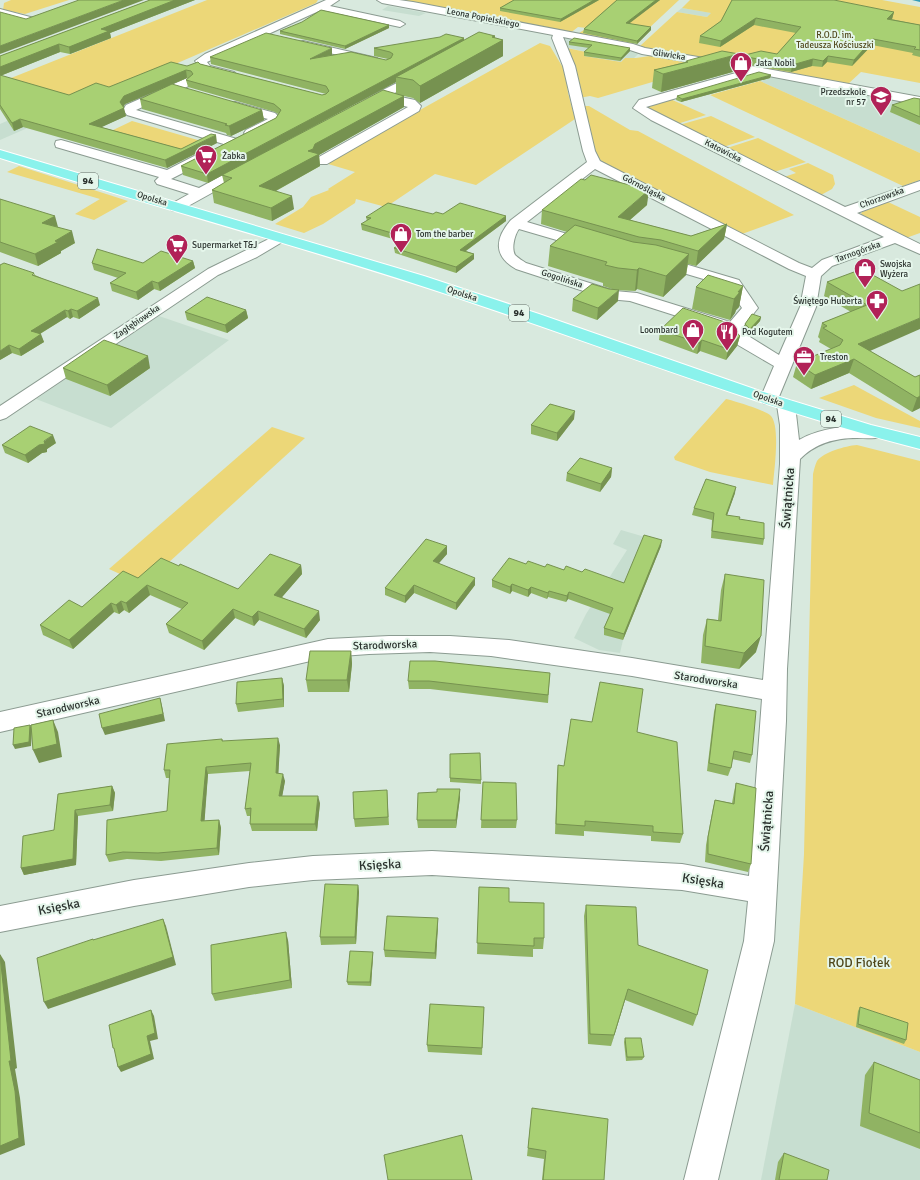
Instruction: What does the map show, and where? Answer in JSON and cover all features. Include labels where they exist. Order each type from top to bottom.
[{"type":"main road","name":"Opolska","points":[[0,154],[475,298],[786,405],[875,433],[920,443]]},
{"type":"street","points":[[240,77],[206,68],[201,61],[322,7],[334,0]]},
{"type":"street","name":"Leona Popielskiego","points":[[382,0],[559,34]]},
{"type":"street","points":[[322,7],[400,24]]},
{"type":"street","points":[[0,12],[30,20]]},
{"type":"street","points":[[495,34],[503,27],[512,24]]},
{"type":"street","points":[[261,34],[276,37]]},
{"type":"street","points":[[559,34],[556,38],[569,66],[582,124],[594,163]]},
{"type":"street","name":"Gliwicka","points":[[559,34],[920,101]]},
{"type":"street","points":[[290,41],[386,63]]},
{"type":"street","points":[[350,112],[431,69]]},
{"type":"street","points":[[213,70],[130,108],[129,110],[131,112],[232,142]]},
{"type":"street","name":"Katowicka","points":[[757,70],[738,77],[643,103],[639,108],[920,250]]},
{"type":"street","points":[[173,88],[188,93]]},
{"type":"street","points":[[322,161],[415,108],[415,106],[411,103],[381,96]]},
{"type":"street","points":[[200,193],[162,181],[168,175],[272,122],[275,119],[271,116],[226,103]]},
{"type":"street","points":[[61,144],[168,175]]},
{"type":"street","points":[[176,207],[260,160]]},
{"type":"street","name":"Gogolińska","points":[[594,163],[516,223],[509,231],[506,249],[508,256],[521,266],[614,296],[631,296],[733,328],[744,341],[784,364]]},
{"type":"street","name":"Górnośląska","points":[[594,163],[623,176],[684,210],[794,266],[814,274]]},
{"type":"street","name":"Chorzowska","points":[[845,212],[920,185]]},
{"type":"street","points":[[516,223],[606,250]]},
{"type":"street","name":"Zagłębiowska","points":[[0,414],[213,272],[252,254],[279,238]]},
{"type":"street","name":"Tarnogórska","points":[[814,274],[827,263],[896,238]]},
{"type":"street","points":[[642,259],[654,260],[733,283],[750,308],[733,328]]},
{"type":"street","points":[[768,399],[808,307],[814,274]]},
{"type":"street","name":"Świątnicka","points":[[701,1180],[759,941],[774,721],[774,692],[791,456],[786,405]]},
{"type":"street","name":"Świątnicka","points":[[791,456],[799,448],[809,442],[832,434],[860,432],[875,433]]},
{"type":"street","name":"Starodworska","points":[[0,722],[328,648],[363,645],[412,644],[490,647],[648,670],[774,692]]},
{"type":"street","name":"Księska","points":[[0,919],[134,893],[249,875],[313,868],[432,863],[682,877],[763,891]]},
{"type":"shaded area","points":[[388,6],[426,13],[419,16],[382,10]]},
{"type":"shaded area","points":[[682,8],[712,13],[707,17],[677,12]]},
{"type":"shaded area","points":[[564,38],[628,48],[639,53],[634,58],[625,58],[621,62],[583,56],[586,52],[569,48]]},
{"type":"shaded area","name":"Przedszkole nr 57","points":[[776,76],[920,105],[920,153],[760,81]]},
{"type":"shaded area","points":[[23,114],[46,120],[0,140],[0,124]]},
{"type":"shaded area","points":[[159,316],[229,340],[111,428],[36,399]]},
{"type":"shaded area","points":[[621,530],[645,537],[643,542],[661,546],[623,640],[620,653],[599,650],[574,638],[586,614],[627,550],[613,544]]},
{"type":"shaded area","points":[[795,1004],[920,1052],[920,1180],[761,1180]]},
{"type":"green space","points":[[11,0],[69,0],[25,14],[3,10],[4,3]]},
{"type":"green space","points":[[207,0],[318,0],[316,3],[83,104],[1,82]]},
{"type":"green space","points":[[391,0],[679,0],[631,45],[576,35],[587,28],[578,27],[569,34]]},
{"type":"green space","name":"R.O.D. im. Tadeusza Kościuszki","points":[[690,0],[882,0],[920,7],[920,83],[861,72],[848,84],[792,73],[643,49],[640,46],[677,12],[707,17],[711,13],[682,8]]},
{"type":"green space","points":[[540,43],[550,46],[565,71],[568,93],[575,119],[476,185],[435,174],[386,207],[356,199],[355,203],[323,224],[304,233],[275,224],[303,207],[311,197],[329,190],[328,189],[355,172],[325,163]]},
{"type":"green space","points":[[567,48],[586,52],[584,56],[621,62],[625,58],[657,55],[725,66],[666,78],[598,98],[590,96],[579,98]]},
{"type":"green space","points":[[760,81],[920,153],[920,180],[903,186],[710,95]]},
{"type":"green space","points":[[668,98],[706,115],[677,124],[645,109],[646,105]]},
{"type":"green space","points":[[584,106],[589,106],[630,130],[638,131],[794,215],[742,234],[608,166],[598,158],[582,110]]},
{"type":"green space","points":[[711,116],[755,137],[723,147],[679,125]]},
{"type":"green space","points":[[132,121],[208,143],[192,152],[199,154],[196,155],[111,131]]},
{"type":"green space","points":[[758,138],[806,162],[774,172],[727,148]]},
{"type":"green space","points":[[808,163],[833,175],[835,184],[832,189],[821,195],[784,177],[796,173],[789,169]]},
{"type":"green space","points":[[19,166],[128,201],[94,220],[75,214],[100,199],[7,172]]},
{"type":"green space","points":[[888,202],[920,217],[920,233],[906,238],[861,214],[862,212]]},
{"type":"green space","points":[[854,385],[920,421],[920,428],[876,418],[819,398]]},
{"type":"green space","points":[[726,399],[762,411],[770,415],[773,420],[776,448],[773,485],[710,472],[675,460],[674,457]]},
{"type":"green space","points":[[272,427],[305,438],[144,585],[109,569]]},
{"type":"green space","name":"ROD Fiołek","points":[[857,445],[920,461],[920,1052],[795,1004],[804,854],[813,474],[817,461],[820,458],[841,448]]},
{"type":"building","points":[[79,0],[124,0],[0,46],[0,12],[26,19]]},
{"type":"building","points":[[150,0],[175,0],[101,29],[109,31],[69,47],[59,44],[0,67],[0,56]]},
{"type":"building","points":[[514,0],[594,0],[561,19],[500,8]]},
{"type":"building","points":[[617,0],[656,0],[626,23],[651,27],[637,41],[584,29]]},
{"type":"building","points":[[732,0],[834,0],[894,12],[887,19],[920,25],[920,50],[914,49],[916,47],[873,39],[854,60],[828,56],[823,61],[813,59],[792,65],[741,56],[761,51],[777,54],[801,27],[756,18],[721,41],[700,36],[721,21]]},
{"type":"building","points":[[321,10],[389,25],[345,46],[280,31],[302,22]]},
{"type":"building","points":[[479,32],[495,36],[492,37],[503,40],[420,86],[413,80],[396,77]]},
{"type":"building","points":[[266,33],[332,48],[310,59],[351,52],[386,60],[391,58],[393,54],[374,48],[440,37],[446,34],[464,38],[207,174],[181,166],[276,118],[281,110],[274,104],[186,80],[193,74],[191,71],[186,70],[124,96],[120,102],[124,108],[89,124],[181,149],[211,134],[216,135],[165,160],[20,119],[12,123],[0,105],[0,75],[69,95],[96,83],[109,87],[171,62],[187,66],[198,62],[200,64],[322,95],[329,91],[326,86],[210,57]]},
{"type":"building","points":[[574,38],[630,48],[621,58],[584,52],[592,45],[569,42]]},
{"type":"building","points":[[722,51],[739,54],[663,74],[654,70],[688,62],[686,61]]},
{"type":"building","points":[[759,72],[771,75],[682,99],[677,96]]},
{"type":"building","points":[[172,84],[262,110],[229,126],[225,125],[227,124],[140,99]]},
{"type":"building","points":[[383,90],[404,96],[315,144],[313,149],[308,151],[319,154],[259,186],[292,196],[271,208],[212,190],[232,178],[222,175]]},
{"type":"building","points":[[914,98],[920,99],[920,117],[892,105]]},
{"type":"building","points":[[591,175],[649,190],[618,217],[691,236],[727,224],[698,251],[661,240],[639,237],[542,210],[581,179],[585,180]]},
{"type":"building","points":[[0,199],[55,216],[42,223],[72,231],[55,241],[58,242],[35,254],[0,242]]},
{"type":"building","points":[[388,203],[433,214],[436,212],[443,214],[460,203],[506,216],[460,250],[474,254],[456,267],[394,248],[409,238],[361,224],[371,218],[366,217]]},
{"type":"building","points":[[575,225],[633,242],[656,245],[689,254],[666,276],[639,268],[637,270],[605,265],[607,262],[550,246]]},
{"type":"building","points":[[97,249],[143,263],[161,251],[193,261],[158,283],[152,281],[136,292],[110,283],[126,273],[92,263]]},
{"type":"building","points":[[4,263],[34,273],[32,275],[98,298],[77,311],[71,309],[68,311],[65,310],[31,331],[41,334],[19,349],[9,345],[0,351],[0,265]]},
{"type":"building","points":[[862,269],[902,291],[920,284],[920,318],[858,344],[915,377],[920,375],[920,396],[917,398],[854,359],[815,375],[797,363],[840,345],[843,340],[823,328],[827,326],[822,323],[867,305],[827,282]]},
{"type":"building","points":[[708,275],[743,286],[734,299],[696,287]]},
{"type":"building","points":[[592,284],[619,290],[598,308],[573,299]]},
{"type":"building","points":[[207,297],[246,310],[225,325],[185,312]]},
{"type":"building","points":[[683,308],[728,323],[740,336],[728,349],[702,340],[699,343],[660,330]]},
{"type":"building","points":[[752,314],[761,317],[750,329],[745,324]]},
{"type":"building","points":[[104,340],[148,356],[107,385],[63,368]]},
{"type":"building","points":[[550,404],[575,411],[557,433],[531,425]]},
{"type":"building","points":[[30,426],[53,435],[44,441],[45,444],[39,445],[25,455],[2,445]]},
{"type":"building","points":[[580,458],[612,468],[601,484],[567,473]]},
{"type":"building","points":[[706,479],[736,487],[726,515],[740,517],[739,519],[764,523],[764,539],[712,531],[714,513],[694,508]]},
{"type":"building","points":[[644,535],[662,540],[624,634],[604,628],[613,608],[569,592],[567,596],[549,591],[548,593],[531,587],[528,590],[512,584],[510,587],[492,580],[509,558],[526,564],[528,561],[545,567],[547,564],[564,570],[566,566],[582,572],[585,569],[624,583]]},
{"type":"building","points":[[426,539],[447,546],[433,561],[475,578],[456,603],[414,585],[405,596],[385,588]]},
{"type":"building","points":[[270,554],[301,565],[274,595],[319,611],[304,629],[258,611],[252,617],[233,609],[202,641],[166,624],[188,603],[147,585],[126,603],[121,601],[116,605],[111,603],[69,640],[40,625],[69,600],[82,607],[123,571],[138,578],[161,558],[179,566],[180,564],[238,589]]},
{"type":"building","points":[[725,574],[764,580],[761,636],[744,653],[705,646],[707,619],[721,621]]},
{"type":"building","points":[[310,651],[351,651],[347,680],[306,680]]},
{"type":"building","points":[[410,661],[435,661],[550,673],[548,695],[429,681],[408,681]]},
{"type":"building","points":[[282,678],[283,699],[236,704],[237,682]]},
{"type":"building","points":[[600,682],[643,689],[637,732],[677,742],[683,834],[653,832],[653,826],[585,821],[585,826],[556,824],[558,765],[564,766],[571,719],[592,722]]},
{"type":"building","points":[[160,698],[163,714],[102,728],[99,714]]},
{"type":"building","points":[[716,704],[756,711],[752,755],[734,751],[731,768],[709,763]]},
{"type":"building","points":[[53,720],[57,744],[33,750],[31,725]]},
{"type":"building","points":[[30,725],[29,742],[13,745],[14,728]]},
{"type":"building","points":[[278,738],[276,773],[283,774],[279,796],[318,796],[315,824],[250,824],[251,808],[245,809],[251,763],[206,767],[201,821],[219,820],[217,848],[158,853],[123,852],[106,855],[107,820],[167,811],[170,770],[164,770],[167,744],[222,739],[222,741]]},
{"type":"building","points":[[480,753],[481,780],[450,778],[450,754]]},
{"type":"building","points":[[483,782],[516,783],[517,820],[481,820]]},
{"type":"building","points":[[736,783],[756,788],[751,864],[708,854],[708,837],[715,800],[734,804]]},
{"type":"building","points":[[112,786],[110,805],[75,810],[73,859],[21,868],[23,836],[54,830],[58,794]]},
{"type":"building","points":[[437,789],[460,789],[456,820],[417,820],[418,793],[437,792]]},
{"type":"building","points":[[387,790],[388,817],[354,819],[353,792]]},
{"type":"building","points":[[325,884],[358,885],[355,937],[320,937]]},
{"type":"building","points":[[479,887],[509,888],[509,902],[544,903],[544,938],[534,938],[534,946],[477,943]]},
{"type":"building","points":[[586,905],[636,907],[638,945],[708,970],[697,1015],[628,989],[614,1035],[590,1034]]},
{"type":"building","points":[[387,916],[438,918],[435,953],[384,950]]},
{"type":"building","points":[[163,919],[173,957],[44,1002],[37,958],[93,939]]},
{"type":"building","points":[[286,932],[290,980],[212,994],[211,945]]},
{"type":"building","points":[[350,951],[373,952],[370,982],[347,982]]},
{"type":"building","points":[[0,955],[11,1061],[9,1061],[15,1091],[19,1138],[0,1146]]},
{"type":"building","points":[[430,1004],[484,1007],[482,1048],[427,1045]]},
{"type":"building","points":[[860,1007],[908,1023],[906,1040],[858,1024]]},
{"type":"building","points":[[151,1010],[155,1033],[147,1036],[151,1054],[118,1067],[109,1025]]},
{"type":"building","points":[[625,1038],[641,1038],[644,1057],[627,1057]]},
{"type":"building","points":[[874,1062],[920,1080],[920,1133],[869,1113]]},
{"type":"building","points":[[532,1108],[608,1119],[604,1180],[543,1180],[546,1151],[528,1148]]},
{"type":"building","points":[[462,1135],[472,1180],[388,1180],[384,1155]]},
{"type":"building","points":[[784,1153],[829,1170],[827,1180],[779,1180]]},
{"type":"waterway","points":[[913,0],[920,1]]},
{"type":"place","name":"Jata Nobil","points":[[741,82]]},
{"type":"place","name":"Przedszkole nr 57","points":[[881,116]]},
{"type":"place","name":"Żabka","points":[[206,176]]},
{"type":"place","name":"Tom the barber","points":[[401,254]]},
{"type":"place","name":"Supermarket T&J","points":[[177,264]]},
{"type":"place","name":"Swojska Wyżera","points":[[865,288]]},
{"type":"place","name":"Świętego Huberta","points":[[877,320]]},
{"type":"place","name":"Loombard","points":[[693,350]]},
{"type":"place","name":"Pod Kogutem","points":[[727,352]]},
{"type":"place","name":"Treston","points":[[804,376]]}]
